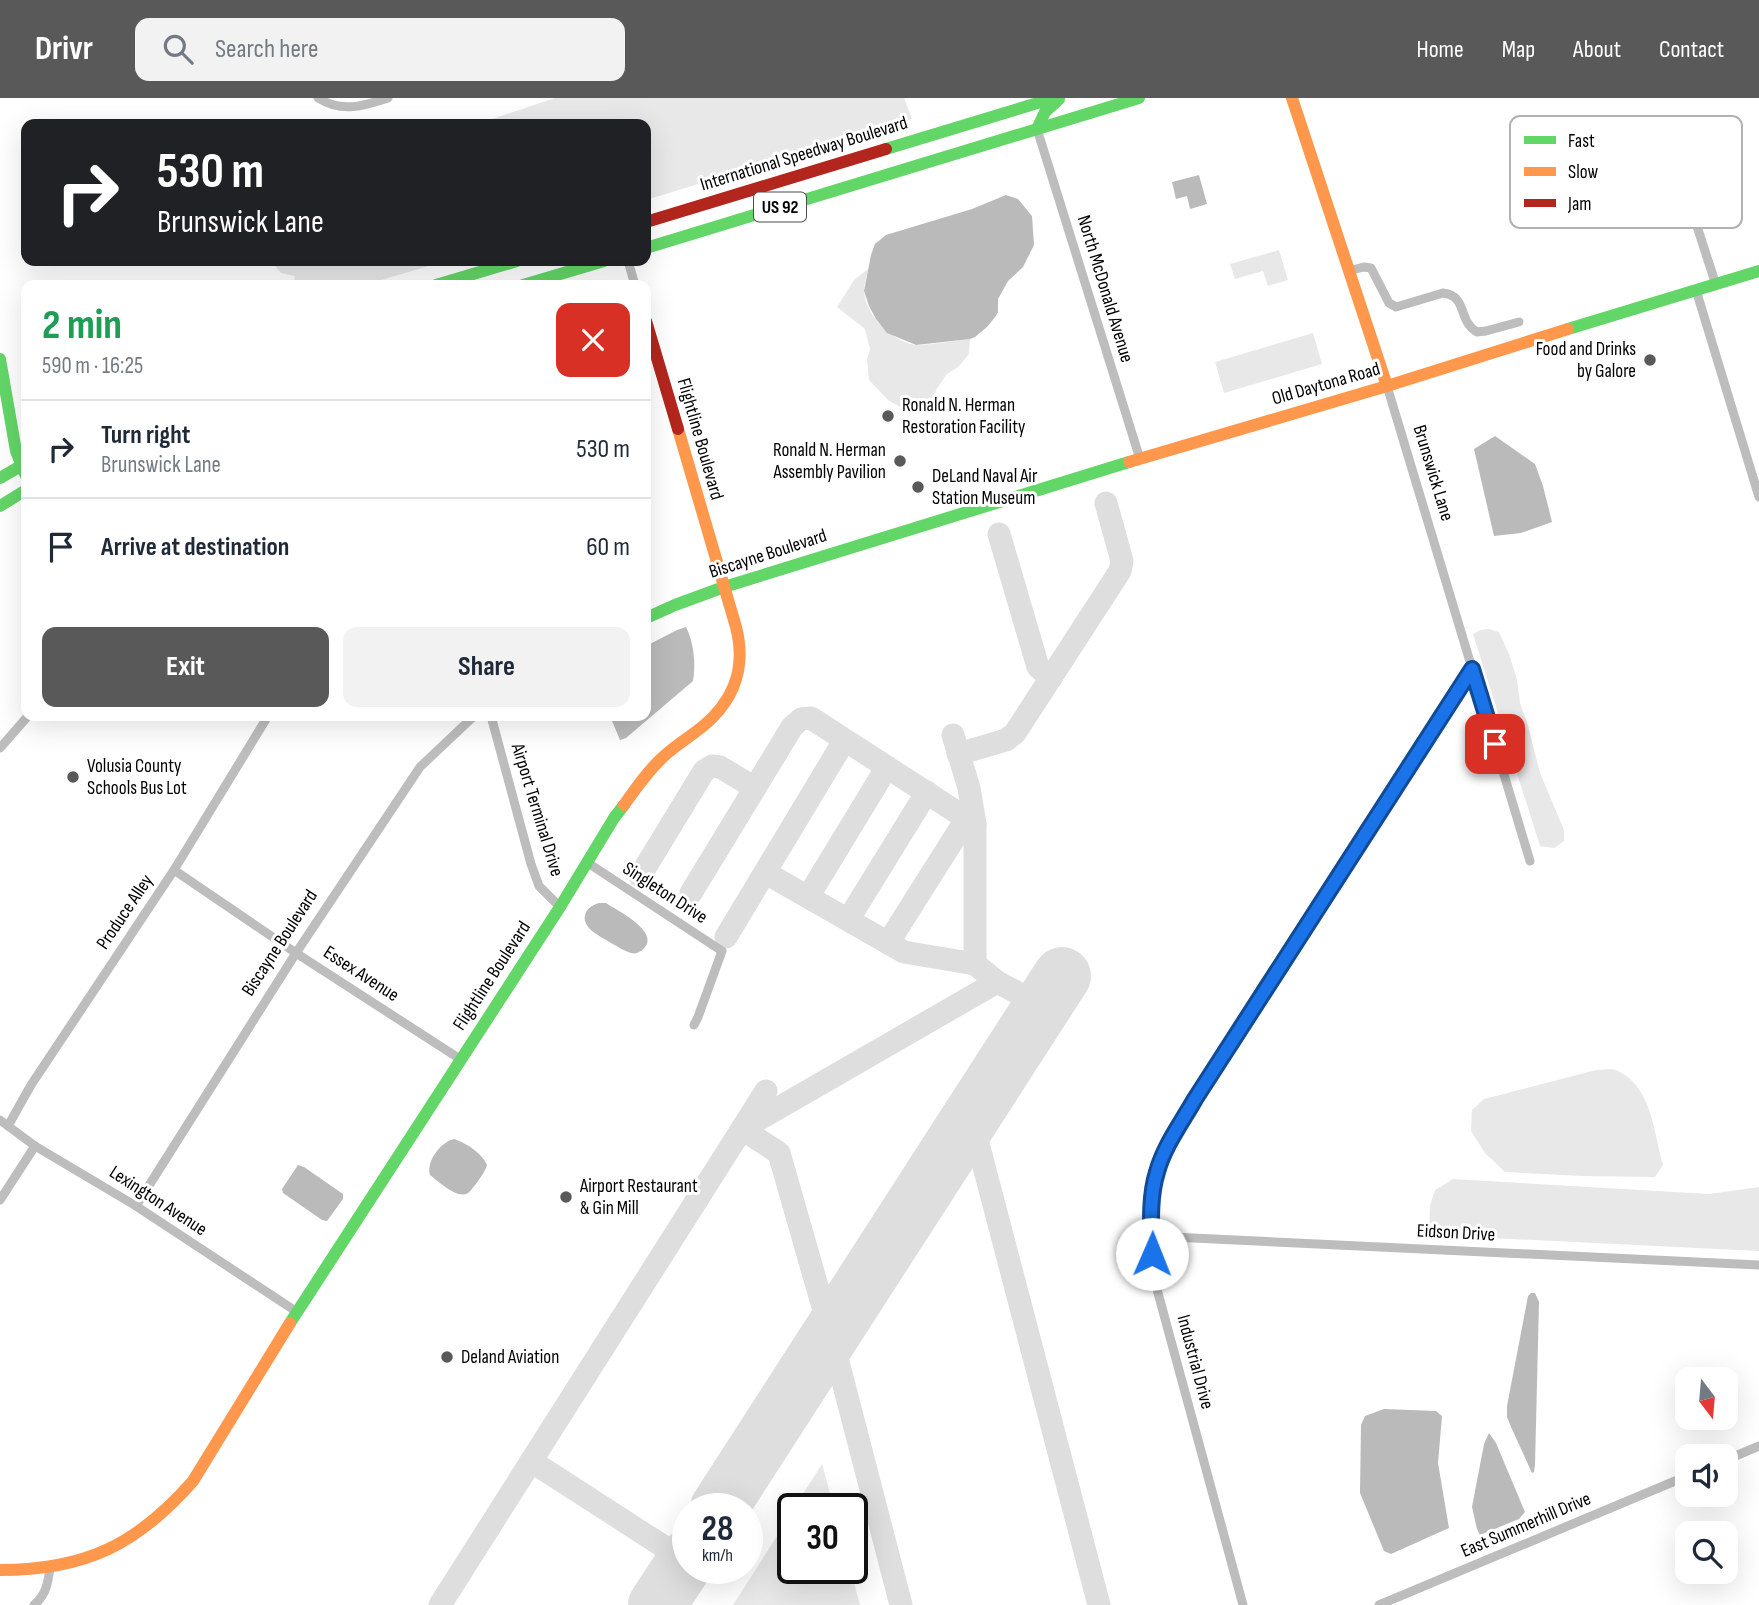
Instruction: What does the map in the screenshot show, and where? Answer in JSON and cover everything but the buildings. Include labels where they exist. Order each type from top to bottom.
[{"type":"street","points":[[318,98],[341,107],[360,107],[388,98]]},
{"type":"street","name":"International Speedway Boulevard","points":[[651,220],[1028,102],[1054,98]]},
{"type":"street","points":[[1037,129],[1045,110],[1060,98]]},
{"type":"street","name":"US 92","points":[[651,246],[1139,98]]},
{"type":"street","name":"Brunswick Lane","points":[[1292,98],[1387,386],[1530,861]]},
{"type":"street","points":[[1001,139],[1020,125],[1026,116],[1028,102]]},
{"type":"street","name":"North McDonald Avenue","points":[[1037,129],[1140,459]]},
{"type":"street","points":[[1698,228],[1716,285]]},
{"type":"street","points":[[453,280],[500,266]]},
{"type":"street","points":[[540,280],[587,266]]},
{"type":"street","points":[[1348,271],[1371,268],[1389,303],[1396,307],[1443,293],[1450,294],[1458,300],[1467,324],[1477,332],[1519,322]]},
{"type":"street","name":"Old Daytona Road","points":[[903,532],[1759,271]]},
{"type":"street","points":[[1696,290],[1759,497]]},
{"type":"street","name":"Flightline Boulevard","points":[[0,1570],[68,1565],[113,1548],[148,1527],[169,1509],[193,1481],[297,1312],[560,907],[614,818],[643,776],[712,718],[728,699],[736,684],[740,643],[651,338]]},
{"type":"street","points":[[0,359],[16,452],[21,462]]},
{"type":"street","points":[[0,478],[21,469]]},
{"type":"street","points":[[0,506],[21,493]]},
{"type":"street","name":"Biscayne Boulevard","points":[[651,616],[724,587],[903,532]]},
{"type":"street","name":"Industrial Drive","points":[[1243,1605],[1152,1271],[1153,1189],[1157,1170],[1195,1099],[1472,669]]},
{"type":"street","points":[[0,748],[24,721]]},
{"type":"street","name":"Produce Alley","points":[[4,1123],[174,870],[265,721]]},
{"type":"street","name":"Biscayne Boulevard","points":[[136,1206],[296,953],[420,767],[469,721]]},
{"type":"street","name":"Airport Terminal Drive","points":[[492,721],[539,886],[560,907]]},
{"type":"street","name":"Singleton Drive","points":[[588,863],[722,951],[694,1025]]},
{"type":"street","name":"Essex Avenue","points":[[174,870],[460,1059]]},
{"type":"street","name":"Lexington Avenue","points":[[4,1123],[35,1146],[136,1206],[297,1312]]},
{"type":"street","points":[[0,1199],[35,1146]]},
{"type":"street","name":"Eidson Drive","points":[[1151,1236],[1759,1265]]},
{"type":"street","points":[[1738,1455],[1759,1446]]},
{"type":"street","name":"East Summerhill Drive","points":[[1379,1605],[1675,1481]]},
{"type":"street","points":[[34,1605],[42,1598],[50,1568]]},
{"type":"shaded area","points":[[555,98],[904,98],[912,119],[651,198],[651,119],[492,119]]},
{"type":"shaded area","points":[[1199,175],[1207,204],[1190,209],[1187,196],[1176,199],[1172,182]]},
{"type":"shaded area","points":[[1006,195],[1018,199],[1032,216],[1034,245],[1023,267],[1008,281],[998,299],[998,312],[987,327],[970,339],[916,345],[887,333],[876,319],[864,291],[875,244],[886,235],[972,209]]},
{"type":"shaded area","points":[[1279,250],[1288,280],[1268,286],[1263,271],[1235,279],[1230,264]]},
{"type":"shaded area","points":[[275,266],[429,266],[381,280],[294,280],[295,276],[281,273]]},
{"type":"shaded area","points":[[868,269],[864,291],[869,309],[881,326],[897,338],[914,345],[970,339],[969,354],[958,367],[947,374],[936,390],[932,408],[927,412],[902,408],[888,400],[869,380],[867,359],[870,349],[865,329],[837,307],[854,280]]},
{"type":"shaded area","points":[[1313,333],[1322,364],[1224,393],[1215,362]]},
{"type":"shaded area","points":[[1495,436],[1535,464],[1552,522],[1521,533],[1494,536],[1474,449]]},
{"type":"shaded area","points":[[686,627],[691,640],[694,654],[693,681],[651,717],[651,643]]},
{"type":"shaded area","points":[[1489,629],[1499,632],[1509,654],[1540,773],[1564,830],[1564,841],[1554,848],[1540,846],[1473,634]]},
{"type":"shaded area","points":[[612,721],[646,721],[626,738],[620,740]]},
{"type":"shaded area","points":[[599,903],[606,903],[620,911],[644,930],[647,944],[641,951],[626,951],[588,927],[586,912]]},
{"type":"shaded area","points":[[1596,1070],[1618,1071],[1629,1078],[1645,1100],[1663,1165],[1655,1177],[1505,1172],[1485,1153],[1471,1131],[1472,1110],[1484,1099]]},
{"type":"shaded area","points":[[454,1139],[473,1149],[487,1165],[469,1193],[459,1194],[448,1189],[430,1175],[432,1158],[444,1144]]},
{"type":"shaded area","points":[[298,1165],[343,1194],[343,1199],[327,1221],[283,1193],[282,1189]]},
{"type":"shaded area","points":[[1453,1179],[1709,1194],[1759,1187],[1759,1251],[1429,1235],[1430,1206],[1435,1190]]},
{"type":"shaded area","points":[[1535,1293],[1539,1302],[1535,1465],[1532,1473],[1507,1417],[1528,1296]]},
{"type":"shaded area","points":[[1384,1409],[1436,1411],[1442,1416],[1438,1463],[1449,1528],[1391,1554],[1384,1551],[1360,1493],[1361,1425],[1365,1416]]},
{"type":"shaded area","points":[[1489,1433],[1496,1443],[1525,1512],[1519,1519],[1480,1535],[1472,1507],[1484,1444]]},
{"type":"shaded area","points":[[822,1464],[830,1493],[804,1493]]},
{"type":"shaded area","points":[[777,1536],[777,1584],[854,1584],[860,1605],[733,1605],[746,1584],[763,1584],[763,1558]]},
{"type":"taxiway","points":[[958,754],[1006,740],[1015,733],[1120,571],[1122,561],[1106,503]]},
{"type":"taxiway","points":[[999,534],[1038,667],[1051,678]]},
{"type":"taxiway","points":[[691,893],[792,727],[801,719],[811,718],[975,824]]},
{"type":"taxiway","points":[[953,735],[969,788],[975,824],[975,964],[997,982]]},
{"type":"taxiway","points":[[726,937],[844,741]]},
{"type":"taxiway","points":[[640,876],[704,771],[712,766],[720,767],[755,788]]},
{"type":"taxiway","points":[[808,897],[887,767]]},
{"type":"taxiway","points":[[848,920],[927,792]]},
{"type":"taxiway","points":[[888,943],[967,818]]},
{"type":"taxiway","points":[[766,873],[904,952],[975,964]]},
{"type":"taxiway","points":[[901,1605],[831,1335],[779,1153],[742,1129],[997,982],[1043,1006]]},
{"type":"taxiway","points":[[440,1605],[766,1091]]},
{"type":"taxiway","points":[[971,1117],[1099,1605]]},
{"type":"taxiway","points":[[531,1461],[672,1552]]},
{"type":"runway","points":[[729,1493],[1062,976]]},
{"type":"runway","points":[[657,1605],[672,1582]]},
{"type":"traffic: fast","points":[[886,149],[1054,98]]},
{"type":"traffic: fast","points":[[651,246],[1139,98]]},
{"type":"traffic: fast","points":[[1037,129],[1045,112],[1059,99]]},
{"type":"traffic: fast","points":[[453,280],[500,266]]},
{"type":"traffic: fast","points":[[540,280],[587,266]]},
{"type":"traffic: fast","points":[[1568,329],[1759,271]]},
{"type":"traffic: fast","points":[[0,359],[16,451],[21,464]]},
{"type":"traffic: fast","points":[[651,616],[724,587],[1129,462]]},
{"type":"traffic: fast","points":[[0,478],[21,466]]},
{"type":"traffic: fast","points":[[0,506],[21,493]]},
{"type":"traffic: fast","points":[[290,1323],[624,805]]},
{"type":"traffic: slow","points":[[1292,98],[1387,386]]},
{"type":"traffic: slow","points":[[1129,462],[1568,329]]},
{"type":"traffic: slow","points":[[624,805],[657,763],[707,723],[722,707],[734,686],[739,664],[736,627],[678,429]]},
{"type":"traffic: slow","points":[[0,1570],[30,1569],[84,1559],[107,1550],[151,1522],[193,1481],[290,1323]]},
{"type":"traffic: jam","points":[[651,220],[886,149]]},
{"type":"traffic: jam","points":[[651,338],[678,429]]},
{"type":"place","name":"Food and Drinks by Galore","points":[[1650,360]]},
{"type":"place","name":"Ronald N. Herman Restoration Facility","points":[[888,416]]},
{"type":"place","name":"Ronald N. Herman Assembly Pavilion","points":[[900,461]]},
{"type":"place","name":"DeLand Naval Air Station Museum","points":[[918,487]]},
{"type":"place","name":"Volusia County Schools Bus Lot","points":[[73,777]]},
{"type":"place","name":"Airport Restaurant & Gin Mill","points":[[566,1197]]},
{"type":"place","name":"Deland Aviation","points":[[447,1357]]},
{"type":"route","points":[[1152,1254],[1153,1189],[1165,1152],[1195,1099],[1472,669],[1495,744]]}]
